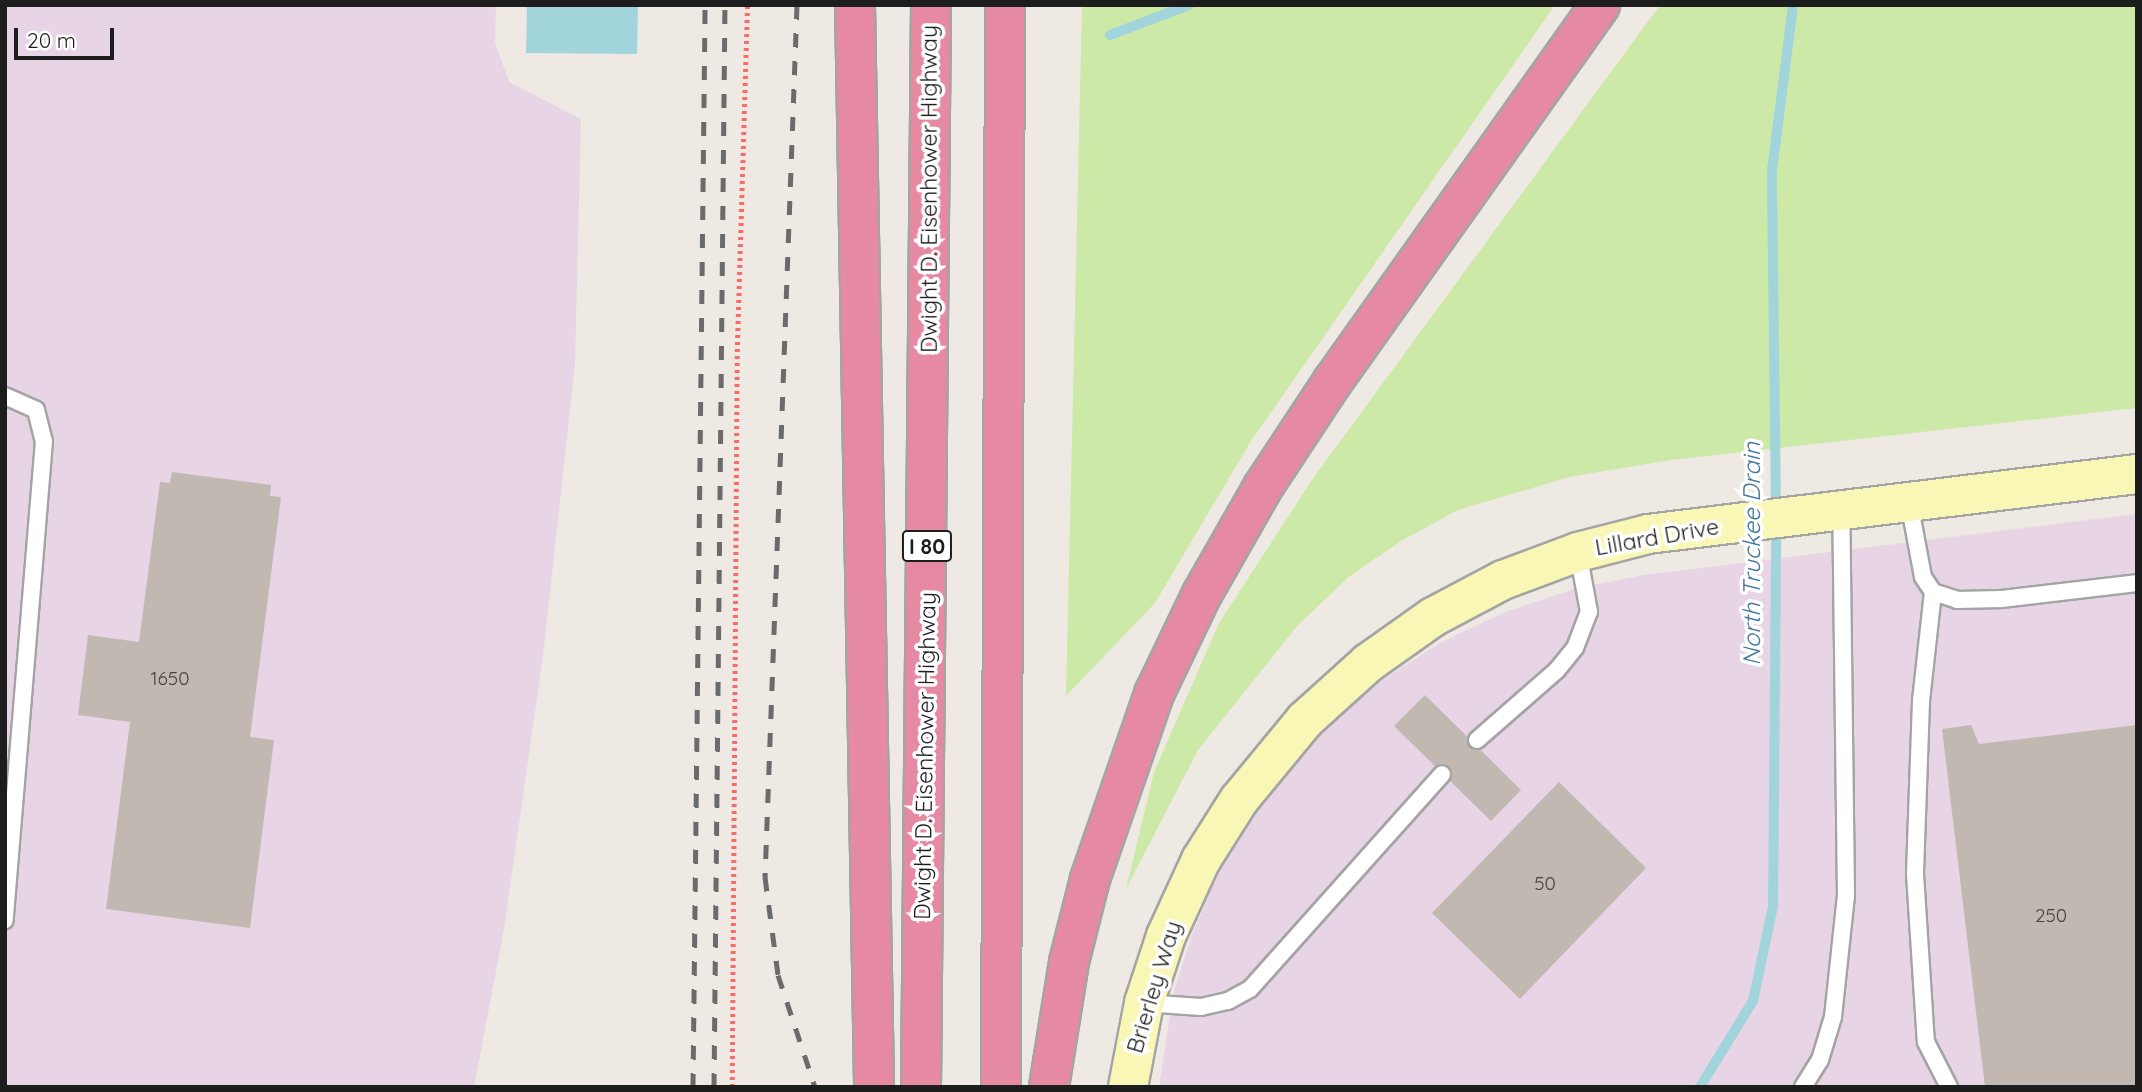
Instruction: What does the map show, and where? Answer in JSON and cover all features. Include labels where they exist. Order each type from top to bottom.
[{"type":"highway","points":[[855,5],[874,1087]]},
{"type":"highway","name":"Dwight D. Eisenhower Highway","points":[[922,1087],[931,5]]},
{"type":"highway","points":[[1001,1087],[1006,5]]},
{"type":"highway","points":[[1049,1087],[1069,962],[1090,879],[1154,694],[1202,594],[1263,487],[1333,381],[1600,5]]},
{"type":"street","name":"Lillard Drive","points":[[1279,748],[1368,663],[1433,617],[1503,580],[1578,552],[1648,534],[2137,474]]},
{"type":"street","name":"Brierley Way","points":[[1128,1087],[1144,1003],[1166,936],[1201,860],[1279,748]]},
{"type":"lane","points":[[5,396],[36,410],[44,441],[5,920]]},
{"type":"lane","points":[[1909,502],[1923,577],[1933,592],[1957,600],[2001,599],[2137,583]]},
{"type":"lane","points":[[1803,1087],[1820,1060],[1833,1017],[1846,896],[1826,512]]},
{"type":"lane","points":[[1477,740],[1575,648],[1589,612],[1578,552]]},
{"type":"lane","points":[[1933,592],[1921,701],[1915,874],[1926,1042],[1949,1087]]},
{"type":"lane","points":[[1144,1003],[1201,1007],[1228,1001],[1250,989],[1442,774]]},
{"type":"path","points":[[732,1087],[737,352],[747,5]]},
{"type":"shaded area","points":[[5,5],[496,5],[495,42],[509,82],[581,119],[575,364],[543,656],[504,929],[474,1087],[5,1087]]},
{"type":"shaded area","points":[[2137,514],[2137,1087],[1159,1087],[1173,995],[1192,935],[1230,846],[1329,722],[1385,678],[1444,641],[1505,612],[1574,589],[1644,575]]},
{"type":"green space","points":[[1082,5],[1555,5],[1251,441],[1155,603],[1066,696]]},
{"type":"green space","points":[[1660,5],[2137,5],[2137,408],[1671,460],[1569,477],[1458,510],[1401,541],[1350,576],[1298,625],[1198,750],[1126,889],[1154,772],[1219,623],[1314,477]]},
{"type":"water","points":[[527,5],[638,5],[637,54],[526,53]]},
{"type":"building","points":[[172,472],[271,485],[270,496],[281,497],[250,737],[274,740],[250,928],[106,909],[130,722],[78,715],[88,635],[139,642],[160,482],[170,483]]},
{"type":"building","points":[[1425,695],[1521,790],[1491,821],[1394,726]]},
{"type":"building","points":[[1971,725],[1979,744],[2137,725],[2137,1087],[1985,1087],[1942,729]]},
{"type":"building","points":[[1559,782],[1646,868],[1520,999],[1432,913]]},
{"type":"waterway","points":[[1110,35],[1189,5]]},
{"type":"waterway","name":"North Truckee Drain","points":[[1776,511],[1772,170],[1793,5]]},
{"type":"waterway","name":"North Truckee Drain","points":[[1700,1087],[1753,1001],[1773,906],[1776,526]]},
{"type":"railway","points":[[693,1087],[705,5]]},
{"type":"railway","points":[[714,1087],[725,5]]},
{"type":"railway","points":[[797,5],[765,877],[778,975],[815,1087]]}]
